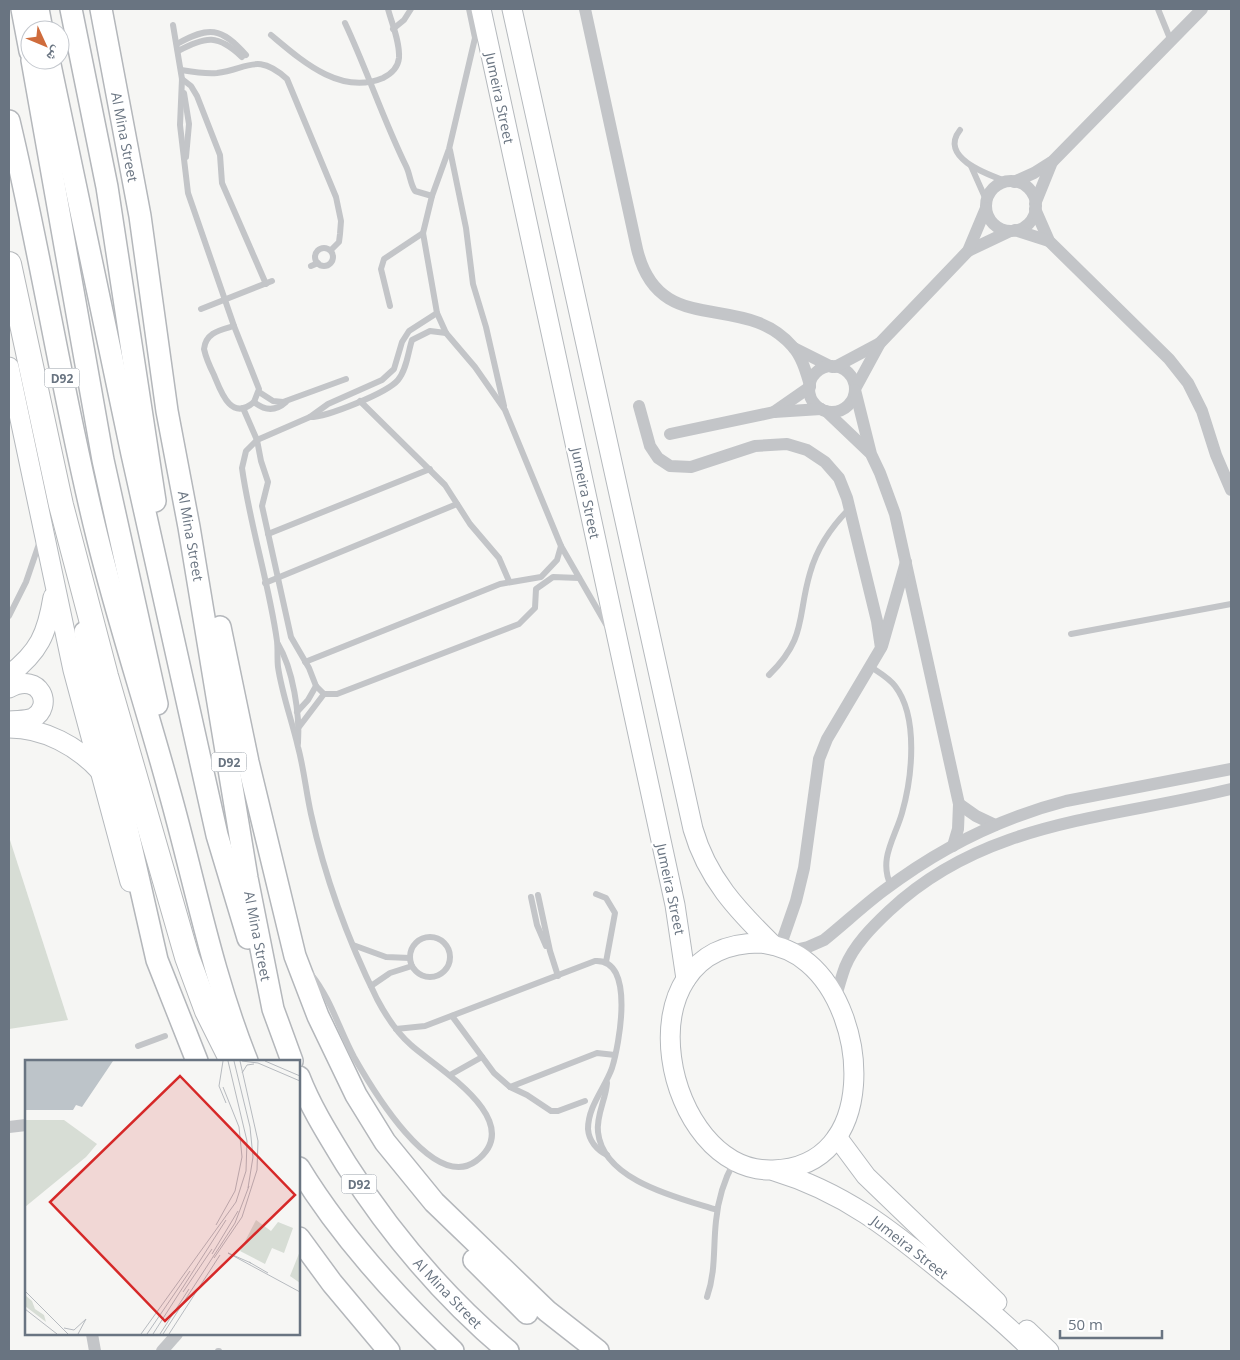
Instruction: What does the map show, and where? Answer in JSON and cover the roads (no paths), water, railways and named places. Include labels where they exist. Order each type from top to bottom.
[{"type":"highway","points":[[9,264],[41,420],[83,590],[187,957],[207,1011],[232,1060]]},
{"type":"main road","points":[[71,9],[107,187],[140,452],[161,582],[217,835],[239,911],[273,1009]]},
{"type":"main road","name":"Al Mina Street","points":[[101,9],[140,216],[166,404],[178,460],[245,868],[273,1009],[292,1060]]},
{"type":"main road","points":[[34,70],[103,460],[156,700],[170,790]]},
{"type":"main road","points":[[51,70],[140,452]]},
{"type":"main road","name":"D92","points":[[9,121],[97,536],[170,790],[206,939],[220,986],[247,1060]]},
{"type":"main road","points":[[178,460],[203,528],[239,718],[296,956],[318,1016],[356,1095],[385,1142],[417,1184],[447,1229],[482,1270],[525,1311],[574,1351]]},
{"type":"main road","points":[[83,590],[85,630],[91,670],[157,960],[197,1060]]},
{"type":"main road","name":"Al Mina Street","points":[[300,1079],[325,1130],[386,1222],[434,1281],[508,1351]]},
{"type":"main road","points":[[300,1169],[356,1245],[405,1302],[453,1351]]},
{"type":"main road","points":[[417,1184],[532,1298],[598,1351]]},
{"type":"main road","points":[[300,1239],[332,1284],[389,1351]]},
{"type":"street","name":"Jumeira Street","points":[[481,9],[679,923],[686,979]]},
{"type":"street","points":[[512,9],[695,837],[703,860],[720,888],[781,947],[814,968],[835,1000],[851,1045],[854,1077],[848,1118],[837,1137],[822,1153],[808,1162],[792,1168],[770,1170],[746,1166],[734,1161],[717,1148],[700,1129],[685,1105],[676,1077],[670,1043],[671,1016],[679,990],[699,964],[724,948],[750,943],[781,947],[808,947],[824,940],[890,886],[953,846],[995,825],[1040,808],[1066,801],[1231,769]]},
{"type":"street","points":[[585,9],[640,260],[650,280],[665,296],[684,307],[705,312],[729,313],[753,319],[776,331],[794,348],[849,374],[855,390],[871,454],[888,492],[906,560],[959,804],[958,829],[953,846]]},
{"type":"street","points":[[968,251],[992,190],[1034,173],[1053,161],[1202,9]]},
{"type":"street","points":[[670,434],[774,412],[843,409],[852,401],[855,390],[880,343],[968,251],[1029,223],[1053,161]]},
{"type":"street","points":[[1011,182],[1029,189],[1049,241],[1179,371],[1202,410],[1216,455],[1231,490]]},
{"type":"street","points":[[986,205],[994,224],[1049,241]]},
{"type":"street","points":[[774,412],[810,386],[820,370],[833,367],[880,343]]},
{"type":"street","points":[[794,348],[810,386],[812,400],[871,454]]},
{"type":"street","points":[[9,367],[73,670],[130,881],[157,960]]},
{"type":"street","points":[[639,406],[650,446],[658,458],[670,466],[691,467],[755,446],[787,444],[807,450],[825,462],[841,483],[850,508],[877,621],[881,648]]},
{"type":"street","points":[[781,947],[796,901],[804,868],[819,759],[827,739],[881,648],[906,560]]},
{"type":"street","points":[[9,675],[27,660],[41,641],[48,623],[55,584]]},
{"type":"street","points":[[9,688],[20,683],[31,684],[40,690],[43,701],[40,712],[32,719],[9,727]]},
{"type":"street","points":[[9,727],[27,729],[53,737],[79,752],[102,774]]},
{"type":"street","points":[[1218,772],[1231,765]]},
{"type":"street","points":[[835,1000],[845,966],[862,940],[898,903],[934,875],[962,859],[993,844],[1034,830],[1230,790]]},
{"type":"street","points":[[959,804],[976,816],[995,825]]},
{"type":"street","points":[[9,1127],[25,1125]]},
{"type":"street","name":"Jumeira Street","points":[[837,1137],[866,1176],[1049,1351]]},
{"type":"street","name":"Jumeira Street","points":[[770,1170],[813,1185],[873,1217],[975,1298],[1033,1351]]},
{"type":"street","points":[[92,1335],[95,1351]]},
{"type":"street","points":[[162,1351],[176,1335]]},
{"type":"lane","points":[[271,34],[317,70],[344,80],[372,82],[388,75],[398,62],[398,50],[388,9]]},
{"type":"lane","points":[[393,29],[404,20],[411,9]]},
{"type":"lane","points":[[469,9],[475,38],[449,149],[432,196],[423,233],[436,313],[446,333],[475,367],[505,410]]},
{"type":"lane","points":[[1158,9],[1171,41]]},
{"type":"lane","points":[[345,23],[372,82],[395,146],[407,168],[415,191],[432,196]]},
{"type":"lane","points":[[173,25],[189,124],[185,161],[187,185],[193,209],[234,326],[258,384],[259,392],[254,402],[243,408],[232,406],[225,400],[204,349],[206,341],[211,334],[234,326]]},
{"type":"lane","points":[[177,48],[200,40],[213,39],[230,46],[244,56]]},
{"type":"lane","points":[[181,70],[216,73],[256,63],[278,71],[287,79],[336,197],[341,221],[340,234],[339,242],[330,250]]},
{"type":"lane","points":[[182,79],[191,86],[197,96],[220,155],[222,183],[269,282],[201,309]]},
{"type":"lane","points":[[960,130],[955,138],[955,147],[959,155],[971,166],[1011,182]]},
{"type":"lane","points":[[449,149],[466,228],[473,284],[486,327],[505,410],[561,546],[619,646]]},
{"type":"lane","points":[[971,166],[986,205]]},
{"type":"lane","points":[[390,306],[381,269],[384,259],[423,233]]},
{"type":"lane","points":[[311,266],[318,263],[327,266],[331,263],[333,254],[330,250],[326,248],[318,251],[316,260],[318,263]]},
{"type":"lane","points":[[296,956],[320,987],[361,1068],[399,1123],[424,1152],[441,1164],[455,1168],[471,1164],[483,1154],[491,1132],[488,1117],[484,1110],[450,1075],[418,1052],[396,1029],[371,986],[353,945],[322,857],[310,812],[298,747],[280,675],[278,644],[242,468],[246,452],[258,440],[310,417],[328,404],[382,380],[391,373],[396,364],[402,342],[409,331],[436,313]]},
{"type":"lane","points":[[310,417],[331,414],[360,401],[399,379],[410,353],[412,340],[430,331],[446,333]]},
{"type":"lane","points":[[259,392],[273,401],[288,400],[346,378]]},
{"type":"lane","points":[[254,402],[262,407],[272,409],[281,406],[288,400]]},
{"type":"lane","points":[[360,401],[445,485],[470,524],[499,558],[509,581]]},
{"type":"lane","points":[[243,408],[258,440],[261,461],[268,482],[262,506],[291,637],[316,686],[324,694],[337,694],[519,624],[535,608],[536,589],[531,580]]},
{"type":"lane","points":[[268,534],[430,469]]},
{"type":"lane","points":[[265,583],[457,504]]},
{"type":"lane","points":[[769,675],[784,658],[799,629],[810,574],[819,550],[832,528],[850,508]]},
{"type":"lane","points":[[9,616],[26,582],[44,530]]},
{"type":"lane","points":[[305,662],[509,581],[531,580],[541,577],[550,570],[557,560],[561,546]]},
{"type":"lane","points":[[536,589],[553,577],[579,578]]},
{"type":"lane","points":[[1071,634],[1231,604]]},
{"type":"lane","points":[[278,644],[288,667],[297,712],[299,727],[298,747]]},
{"type":"lane","points":[[871,667],[895,686],[905,703],[910,723],[911,754],[907,793],[886,856],[886,871],[890,886]]},
{"type":"lane","points":[[297,712],[308,700],[316,686]]},
{"type":"lane","points":[[299,727],[313,712],[324,694]]},
{"type":"lane","points":[[596,894],[606,898],[615,913],[606,962]]},
{"type":"lane","points":[[535,896],[558,976]]},
{"type":"lane","points":[[429,937],[440,940],[448,949],[449,962],[438,976],[426,977],[420,975],[412,966],[410,952],[417,942],[429,937]]},
{"type":"lane","points":[[353,945],[386,957],[410,958]]},
{"type":"lane","points":[[396,1029],[425,1026],[596,962],[606,962],[615,969],[620,984],[620,1027],[615,1055],[607,1080],[596,1101],[588,1126],[592,1141],[598,1150],[607,1155],[641,1185],[717,1210]]},
{"type":"lane","points":[[371,986],[390,973],[412,966]]},
{"type":"lane","points":[[452,1016],[494,1073],[510,1087],[527,1095],[551,1111],[558,1111],[585,1101]]},
{"type":"lane","points":[[138,1046],[166,1036]]},
{"type":"lane","points":[[510,1087],[597,1053],[615,1055]]},
{"type":"lane","points":[[450,1075],[482,1056]]},
{"type":"lane","points":[[707,1297],[715,1265],[717,1210],[724,1185],[734,1161]]}]
